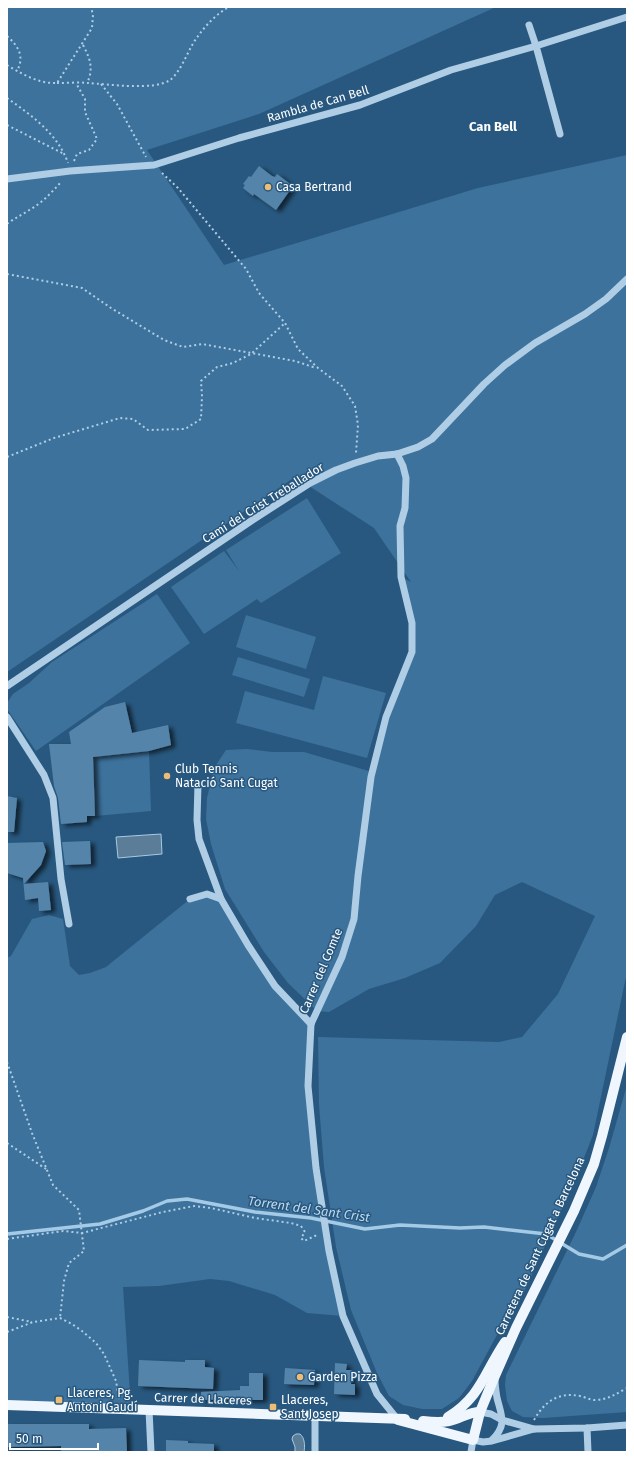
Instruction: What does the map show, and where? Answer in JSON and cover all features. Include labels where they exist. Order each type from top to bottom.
[{"type":"main road","name":"Carretera de Sant Cugat a Barcelona","points":[[473,1440],[480,1412],[494,1378],[516,1328],[574,1211],[598,1150],[627,1037]]},
{"type":"main road","points":[[439,1422],[457,1412],[472,1397],[484,1380],[504,1342],[516,1328]]},
{"type":"main road","name":"Carrer de Llaceres","points":[[7,1405],[398,1420]]},
{"type":"main road","points":[[398,1420],[415,1419],[448,1422],[467,1414],[480,1412]]},
{"type":"main road","points":[[398,1420],[473,1440]]},
{"type":"street","name":"Rambla de Can Bell","points":[[7,179],[154,165],[240,138],[360,105],[451,70],[536,46],[627,17]]},
{"type":"street","points":[[529,25],[560,134]]},
{"type":"street","name":"Camí del Crist Treballador","points":[[7,686],[297,492],[336,470],[378,456],[397,454],[418,447],[432,439],[484,384],[505,365],[535,343],[585,314],[606,299],[627,279]]},
{"type":"street","name":"Carrer del Comte","points":[[397,454],[403,466],[406,478],[405,508],[400,526],[400,577],[412,623],[412,652],[386,717],[371,777],[354,919],[342,957],[311,1024],[308,1086],[316,1168],[325,1229],[343,1316],[377,1394],[398,1420]]},
{"type":"street","points":[[7,717],[44,774],[53,798],[61,880],[69,924]]},
{"type":"street","points":[[198,784],[197,820],[199,839],[221,899],[248,945],[275,986],[311,1024]]},
{"type":"street","points":[[190,899],[207,894],[221,899]]},
{"type":"street","points":[[492,1441],[499,1433],[502,1420],[502,1413],[497,1398],[494,1378]]},
{"type":"street","points":[[150,1410],[151,1452]]},
{"type":"street","points":[[480,1412],[491,1414],[502,1420],[534,1430]]},
{"type":"street","points":[[315,1416],[315,1452]]},
{"type":"street","points":[[471,1452],[473,1440],[484,1442],[492,1441],[534,1430],[627,1425]]},
{"type":"street","points":[[587,1428],[588,1452]]},
{"type":"path","points":[[57,83],[92,28],[93,15],[91,7]]},
{"type":"path","points":[[7,65],[32,78],[49,83],[87,83],[130,86],[160,84],[171,79],[178,71],[196,39],[203,30],[218,13],[229,7]]},
{"type":"path","points":[[7,36],[16,44],[21,55],[21,61],[17,71]]},
{"type":"path","points":[[82,44],[89,57],[92,67],[91,76],[87,83]]},
{"type":"path","points":[[70,172],[77,154],[89,150],[97,139],[85,112],[85,99],[76,83]]},
{"type":"path","points":[[101,84],[117,104],[144,155],[178,188],[246,269],[259,293],[285,323],[298,349],[318,368],[342,386],[355,406],[358,425],[355,463]]},
{"type":"path","points":[[7,98],[44,127],[56,140],[65,155],[70,172]]},
{"type":"path","points":[[7,125],[65,155]]},
{"type":"path","points":[[7,224],[48,196],[62,181],[62,173]]},
{"type":"path","points":[[7,274],[82,288],[111,308],[164,340],[183,347],[202,344],[296,361],[318,368]]},
{"type":"path","points":[[7,457],[54,438],[120,418],[133,420],[148,430],[185,429],[201,419],[201,381],[217,367],[233,363],[251,354],[285,323]]},
{"type":"path","points":[[7,1062],[32,1133],[53,1185],[79,1210],[84,1251],[69,1263],[64,1281],[60,1318]]},
{"type":"path","points":[[7,1143],[47,1170]]},
{"type":"path","points":[[7,1239],[63,1231],[82,1232],[194,1206],[211,1208],[255,1218],[292,1223],[301,1226],[304,1229],[305,1232],[302,1235],[302,1238],[304,1241],[325,1229]]},
{"type":"path","points":[[7,1317],[33,1322]]},
{"type":"path","points":[[7,1332],[33,1322],[60,1318],[82,1331],[96,1343],[104,1354],[116,1381],[121,1409]]},
{"type":"path","points":[[534,1430],[534,1419],[544,1405],[554,1398],[564,1395],[581,1396],[590,1400],[607,1399],[627,1388]]},
{"type":"shaded area","points":[[7,7],[496,7],[259,114],[147,150],[224,265],[478,188],[627,155],[627,972],[593,1135],[576,1178],[519,1303],[499,1331],[472,1381],[459,1398],[442,1409],[422,1409],[403,1405],[389,1396],[377,1373],[351,1310],[336,1247],[324,1167],[319,1105],[318,1037],[499,1042],[522,1037],[558,994],[595,916],[522,882],[495,895],[476,926],[440,963],[405,978],[369,989],[329,1012],[317,1011],[288,983],[264,952],[225,889],[211,844],[206,819],[207,798],[214,768],[226,750],[247,749],[272,752],[304,752],[372,772],[386,717],[412,652],[412,623],[401,577],[411,582],[374,528],[295,477],[7,672]]},
{"type":"shaded area","points":[[307,498],[341,553],[261,603],[257,599],[204,634],[171,587],[224,551],[239,571],[226,550]]},
{"type":"shaded area","points":[[157,594],[190,643],[36,751],[7,709],[7,703],[13,694],[29,683],[52,662]]},
{"type":"shaded area","points":[[246,615],[316,637],[306,669],[236,647]]},
{"type":"shaded area","points":[[238,657],[310,679],[304,697],[232,675]]},
{"type":"shaded area","points":[[323,676],[386,693],[367,758],[236,723],[245,691],[314,710]]},
{"type":"shaded area","points":[[149,751],[151,811],[95,816],[93,757]]},
{"type":"shaded area","points":[[161,834],[162,854],[118,858],[116,837]]},
{"type":"shaded area","points":[[207,894],[221,899],[275,986],[311,1024],[308,1086],[316,1168],[343,1316],[307,1313],[275,1295],[229,1281],[210,1279],[159,1286],[123,1287],[131,1409],[7,1405],[7,958],[11,956],[32,919],[49,915],[63,919],[70,966],[79,975],[90,973],[106,967],[190,899]]},
{"type":"shaded area","points":[[627,1085],[627,1412],[543,1418],[523,1417],[512,1411],[507,1401],[505,1385],[506,1375],[576,1232],[596,1187]]},
{"type":"shaded area","points":[[296,1434],[300,1434],[304,1440],[304,1452],[295,1452],[292,1439]]},
{"type":"building","name":"Casa Bertrand","points":[[259,166],[272,176],[275,177],[277,174],[293,186],[276,210],[243,188],[245,185],[243,184],[249,176],[251,177]]},
{"type":"building","points":[[125,702],[132,733],[168,725],[171,745],[149,751],[93,757],[95,816],[87,816],[87,822],[61,824],[58,798],[54,786],[49,744],[71,744],[69,732],[105,707]]},
{"type":"building","points":[[7,796],[17,798],[14,832],[7,832]]},
{"type":"building","points":[[90,841],[91,864],[65,865],[62,842]]},
{"type":"building","points":[[43,842],[46,851],[41,865],[24,884],[48,882],[51,910],[39,911],[38,898],[25,900],[23,878],[7,873],[7,843]]},
{"type":"building","points":[[139,1360],[185,1362],[185,1360],[205,1360],[205,1367],[214,1368],[213,1389],[138,1386]]},
{"type":"building","points":[[335,1363],[347,1364],[346,1370],[352,1370],[351,1384],[355,1384],[355,1395],[334,1394]]},
{"type":"building","name":"Garden Pizza","points":[[285,1368],[315,1370],[314,1385],[284,1384]]},
{"type":"building","points":[[249,1373],[263,1373],[263,1400],[201,1400],[201,1392],[240,1390],[240,1386],[249,1386]]},
{"type":"building","points":[[7,1424],[89,1424],[89,1429],[126,1428],[127,1452],[61,1452],[61,1446],[7,1447]]},
{"type":"building","points":[[166,1440],[214,1444],[214,1452],[166,1452]]},
{"type":"waterway","name":"Torrent del Sant Crist","points":[[7,1234],[100,1224],[143,1211],[167,1201],[187,1199],[255,1212],[311,1218],[365,1229],[400,1225],[460,1228],[484,1227],[546,1234],[579,1254],[603,1259],[627,1245]]},
{"type":"place","name":"Casa Bertrand","points":[[268,187]]},
{"type":"place","name":"Club Tennis Natació Sant Cugat","points":[[167,776]]},
{"type":"place","name":"Garden Pizza","points":[[300,1377]]},
{"type":"place","name":"Llaceres, Pg. Antoni Gaudí","points":[[59,1400]]},
{"type":"place","name":"Llaceres, Sant Josep","points":[[273,1407]]},
{"type":"district","name":"Can Bell","points":[[493,126]]}]
